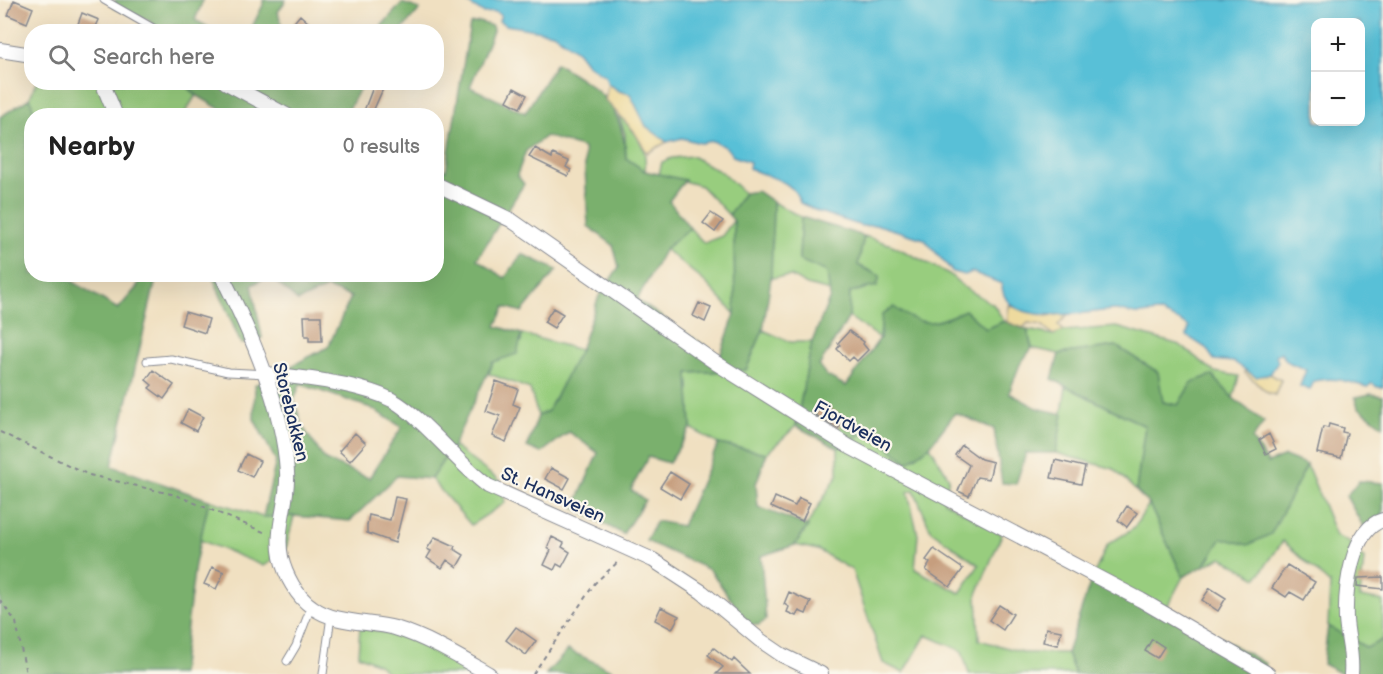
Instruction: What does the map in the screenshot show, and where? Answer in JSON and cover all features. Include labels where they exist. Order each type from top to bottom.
[{"type":"street","points":[[0,50],[24,54]]},
{"type":"street","points":[[105,90],[113,108]]},
{"type":"street","points":[[240,90],[273,108]]},
{"type":"street","name":"Fjordveien","points":[[444,188],[511,220],[716,363],[848,446],[1141,600],[1268,674]]},
{"type":"street","name":"Storebakken","points":[[225,282],[266,374],[287,472],[280,539],[284,567],[298,591],[311,607],[331,616],[389,627],[416,635],[489,674]]},
{"type":"street","name":"St. Hansveien","points":[[266,374],[297,377],[374,392],[394,401],[432,434],[468,471],[488,486],[559,520],[628,548],[676,574],[775,650],[821,674]]},
{"type":"street","points":[[1351,674],[1352,652],[1346,610],[1352,557],[1372,524],[1383,520]]},
{"type":"lane","points":[[104,0],[146,24]]},
{"type":"lane","points":[[147,361],[171,359],[228,372],[266,374]]},
{"type":"lane","points":[[287,661],[297,646],[311,607]]},
{"type":"lane","points":[[323,674],[331,616]]},
{"type":"path","points":[[0,432],[89,475],[176,495],[280,539]]},
{"type":"path","points":[[533,674],[595,584],[628,548]]},
{"type":"path","points":[[0,600],[16,622],[26,674]]},
{"type":"green space","points":[[115,0],[203,0],[195,20],[202,24],[153,24],[148,20],[114,8]]},
{"type":"green space","points":[[263,0],[286,0],[278,12],[281,24],[254,24],[263,5]]},
{"type":"green space","points":[[402,3],[420,9],[407,24],[383,24]]},
{"type":"green space","points":[[480,22],[492,26],[493,31],[470,87],[525,113],[556,63],[585,81],[606,100],[620,124],[626,158],[645,171],[685,180],[669,201],[690,228],[665,249],[637,300],[720,356],[735,314],[734,221],[729,215],[744,193],[757,191],[773,202],[771,278],[763,330],[746,370],[688,373],[691,428],[669,463],[648,457],[631,490],[645,500],[623,534],[574,508],[598,453],[569,432],[541,453],[527,447],[538,416],[548,411],[580,350],[599,296],[619,267],[613,245],[588,226],[584,148],[546,136],[526,151],[517,175],[524,184],[477,259],[505,278],[522,254],[557,270],[522,312],[505,307],[496,326],[522,334],[517,354],[493,362],[453,446],[431,479],[397,476],[350,521],[294,516],[263,517],[276,461],[254,419],[255,385],[328,347],[351,297],[327,288],[298,301],[276,282],[444,282],[444,170],[446,170],[470,24]],"holes":[[[300,384],[371,408],[402,427],[369,478],[325,460],[302,426],[294,400]]]},
{"type":"green space","points":[[33,90],[191,90],[196,95],[188,108],[32,108],[30,98]]},
{"type":"green space","points":[[191,90],[359,90],[349,108],[218,108]]},
{"type":"green space","points":[[30,98],[33,108],[24,108],[24,282],[74,282],[118,309],[139,282],[155,282],[112,466],[209,500],[195,564],[181,674],[0,674],[0,117]]},
{"type":"green space","points":[[618,114],[643,147],[645,171],[626,158],[625,134]]},
{"type":"green space","points":[[692,156],[723,173],[744,193],[729,215],[701,186],[659,174],[662,162],[672,158]]},
{"type":"green space","points":[[773,202],[801,217],[799,260],[828,272],[830,291],[807,285],[791,276],[771,278]]},
{"type":"green space","points":[[801,217],[864,236],[858,265],[880,276],[877,286],[850,292],[849,317],[819,366],[827,376],[846,386],[880,338],[882,314],[894,307],[913,319],[921,321],[945,319],[965,310],[986,329],[1004,321],[1027,330],[1032,348],[1020,364],[1009,393],[1037,408],[1063,414],[1056,453],[1026,453],[1016,484],[1002,483],[994,429],[955,413],[930,446],[908,462],[867,431],[838,448],[796,426],[812,342],[830,297],[827,272],[799,260]]},
{"type":"green space","points":[[734,220],[735,314],[706,283],[665,249],[690,228],[704,243],[722,236]]},
{"type":"green space","points":[[864,236],[892,245],[949,274],[965,288],[993,304],[1004,321],[986,329],[965,311],[936,324],[882,314],[880,338],[849,317],[850,292],[867,289],[879,276],[858,265]]},
{"type":"green space","points":[[215,282],[258,282],[252,285],[262,338],[241,344]]},
{"type":"green space","points":[[1117,327],[1180,345],[1215,372],[1239,376],[1233,398],[1212,375],[1192,382],[1178,406],[1163,402],[1116,346],[1059,354],[1032,348],[1027,330],[1053,335],[1064,331]]},
{"type":"green space","points":[[763,330],[790,342],[812,342],[796,426],[767,453],[718,444],[691,428],[688,373],[746,370]]},
{"type":"green space","points":[[522,334],[580,350],[548,411],[538,416],[530,389],[489,374],[493,362],[521,342]]},
{"type":"green space","points":[[1116,346],[1158,372],[1163,402],[1178,405],[1192,382],[1212,375],[1233,398],[1264,422],[1252,439],[1268,463],[1285,456],[1307,465],[1271,534],[1248,545],[1222,538],[1204,566],[1183,577],[1149,504],[1136,491],[1145,426],[1052,379],[1059,354]]},
{"type":"green space","points":[[1066,386],[1145,426],[1136,491],[1114,469],[1056,453]]},
{"type":"green space","points":[[1371,394],[1383,396],[1383,426],[1358,407],[1355,397]]},
{"type":"green space","points":[[867,431],[908,462],[930,446],[949,478],[944,501],[1002,534],[977,594],[979,640],[1026,653],[1067,653],[1075,674],[969,674],[962,651],[926,635],[904,673],[883,663],[852,570],[818,550],[795,545],[838,474],[838,448]],"holes":[[[914,490],[931,531],[979,565],[960,593],[915,569],[918,535],[908,492]]]},
{"type":"green space","points":[[718,444],[767,453],[756,484],[758,507],[808,526],[795,545],[761,556],[766,620],[759,625],[749,625],[710,570],[646,541],[656,521],[682,526]]},
{"type":"green space","points":[[453,446],[502,483],[505,503],[471,525],[431,479]]},
{"type":"green space","points":[[1307,465],[1336,536],[1352,544],[1350,553],[1364,558],[1360,597],[1383,601],[1383,639],[1367,648],[1328,626],[1330,584],[1283,541],[1257,578],[1221,557],[1204,566],[1222,537],[1248,544],[1290,496]]},
{"type":"green space","points":[[1359,481],[1383,483],[1383,523],[1379,528],[1363,526],[1346,496]]},
{"type":"green space","points":[[209,500],[263,517],[294,516],[285,552],[264,566],[200,540]]},
{"type":"green space","points":[[1149,504],[1183,577],[1167,607],[1091,580],[1108,544],[1133,529]]},
{"type":"green space","points":[[1091,580],[1167,607],[1266,664],[1260,674],[1075,674],[1067,653]]},
{"type":"green space","points":[[1328,626],[1367,648],[1383,639],[1383,674],[1342,674],[1323,664]]},
{"type":"green space","points":[[360,627],[415,639],[481,674],[388,674],[380,665],[358,655]]},
{"type":"green space","points":[[568,650],[620,674],[546,674]]},
{"type":"sand","points":[[608,84],[619,91],[630,94],[635,99],[646,126],[667,142],[647,153],[633,130],[605,100]]},
{"type":"sand","points":[[1009,305],[1046,316],[1069,313],[1058,325],[1064,331],[1053,335],[1042,325],[1028,323],[1023,328],[1007,322]]},
{"type":"sand","points":[[1245,370],[1254,376],[1270,374],[1281,380],[1275,395],[1268,393],[1245,373]]},
{"type":"water","points":[[463,0],[1383,0],[1383,387],[1377,387],[1372,383],[1368,387],[1328,379],[1314,381],[1310,390],[1300,386],[1306,370],[1286,361],[1281,352],[1276,355],[1278,362],[1270,374],[1256,377],[1234,362],[1214,360],[1206,348],[1187,336],[1189,327],[1160,312],[1133,314],[1117,310],[1065,315],[1029,313],[1015,307],[1006,298],[1002,284],[972,272],[965,275],[953,272],[924,239],[878,225],[862,226],[819,212],[800,203],[797,195],[786,184],[749,168],[750,162],[733,156],[726,147],[713,141],[700,143],[682,138],[667,142],[646,126],[630,94],[619,91],[608,84],[605,76],[587,64],[578,52],[553,33],[506,25],[499,21],[501,15],[496,12],[483,13]]},
{"type":"building","points":[[14,0],[33,8],[27,23],[8,15]]},
{"type":"building","points":[[82,13],[99,20],[97,24],[78,24]]},
{"type":"building","points":[[300,15],[310,24],[293,24]]},
{"type":"building","points":[[514,88],[527,95],[520,108],[507,101]]},
{"type":"building","points":[[372,90],[382,90],[375,108],[365,108]]},
{"type":"building","points":[[535,148],[552,158],[553,154],[569,161],[566,167],[571,170],[568,176],[529,157]]},
{"type":"building","points":[[711,213],[723,221],[715,232],[703,223]]},
{"type":"building","points":[[699,303],[711,308],[705,322],[693,316]]},
{"type":"building","points":[[553,308],[563,314],[554,328],[544,322]]},
{"type":"building","points":[[185,312],[209,319],[205,333],[181,325]]},
{"type":"building","points":[[304,316],[321,316],[322,341],[309,341],[309,336],[305,336]]},
{"type":"building","points":[[849,331],[864,342],[868,350],[857,361],[853,357],[849,361],[837,349],[840,345],[838,343]]},
{"type":"building","points":[[153,370],[174,385],[164,399],[149,388],[152,385],[146,380]]},
{"type":"building","points":[[496,381],[518,389],[513,404],[520,407],[506,442],[492,436],[500,416],[486,411]]},
{"type":"building","points":[[819,407],[825,410],[827,407],[838,413],[835,416],[843,420],[838,429],[815,415]]},
{"type":"building","points":[[188,409],[203,417],[196,431],[181,423]]},
{"type":"building","points":[[1329,424],[1343,428],[1342,432],[1347,433],[1341,458],[1317,453],[1323,427],[1328,428]]},
{"type":"building","points":[[355,433],[366,443],[350,461],[339,451]]},
{"type":"building","points":[[1269,434],[1276,449],[1266,454],[1259,440]]},
{"type":"building","points":[[962,445],[981,459],[993,462],[989,479],[977,477],[969,496],[958,491],[969,465],[955,455]]},
{"type":"building","points":[[246,454],[260,461],[252,477],[238,470]]},
{"type":"building","points":[[1055,460],[1085,467],[1081,484],[1051,478]]},
{"type":"building","points":[[551,468],[570,478],[564,489],[545,479]]},
{"type":"building","points":[[670,472],[689,484],[680,499],[660,487]]},
{"type":"building","points":[[395,497],[406,499],[395,543],[367,533],[367,525],[369,515],[390,520]]},
{"type":"building","points":[[775,497],[795,506],[799,498],[810,503],[802,521],[771,507]]},
{"type":"building","points":[[1127,506],[1137,513],[1127,527],[1118,520]]},
{"type":"building","points":[[435,537],[455,546],[454,549],[464,555],[457,567],[447,560],[442,568],[427,558],[431,551],[427,549]]},
{"type":"building","points":[[552,537],[564,543],[562,547],[570,552],[562,567],[557,564],[554,570],[544,565],[551,550],[547,548]]},
{"type":"building","points":[[934,549],[963,569],[950,587],[926,570],[930,563],[926,560]]},
{"type":"building","points":[[1287,565],[1315,582],[1304,600],[1290,592],[1286,597],[1272,588]]},
{"type":"building","points":[[212,567],[224,572],[216,589],[204,584]]},
{"type":"building","points":[[1383,577],[1383,589],[1357,586],[1358,578]]},
{"type":"building","points":[[1210,588],[1226,598],[1218,611],[1202,600]]},
{"type":"building","points":[[789,592],[811,602],[806,614],[799,611],[796,616],[787,612],[789,607],[784,604]]},
{"type":"building","points":[[999,605],[1013,614],[1003,630],[989,620]]},
{"type":"building","points":[[661,607],[679,616],[672,629],[655,620]]},
{"type":"building","points":[[516,627],[536,641],[526,655],[506,640]]},
{"type":"building","points":[[1046,628],[1061,631],[1058,645],[1043,642]]},
{"type":"building","points":[[1152,639],[1164,647],[1157,658],[1145,651]]},
{"type":"building","points":[[714,648],[732,662],[734,659],[750,674],[716,674],[723,667],[708,655]]}]
